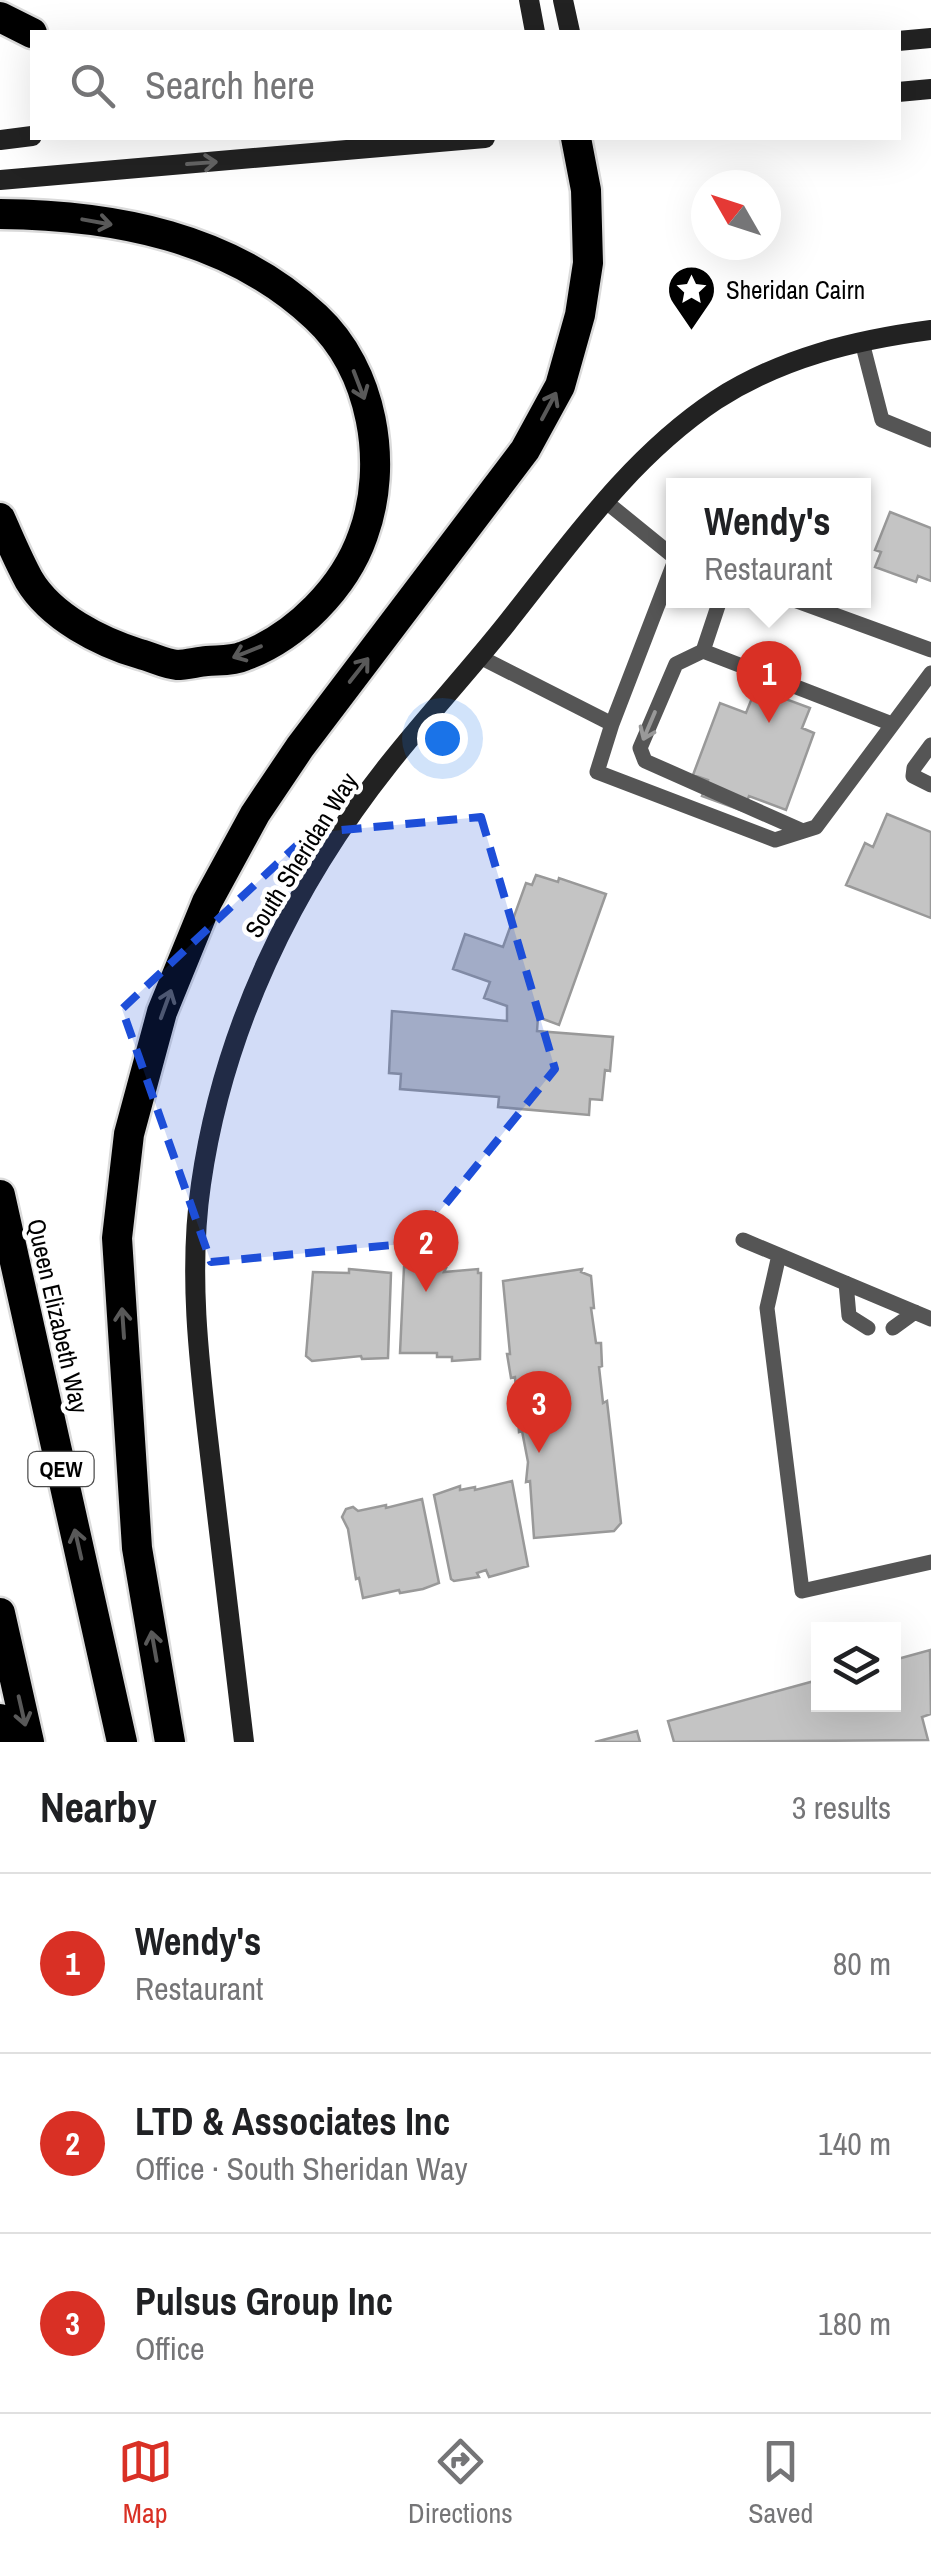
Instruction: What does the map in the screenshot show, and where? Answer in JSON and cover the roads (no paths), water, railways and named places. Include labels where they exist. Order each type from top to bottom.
[{"type":"highway","points":[[0,17],[30,32]]},
{"type":"highway","points":[[170,1742],[137,1548],[117,1238],[129,1134],[162,1012],[207,902],[254,814],[300,747],[526,450],[560,386],[580,315],[588,263],[586,190],[576,140]]},
{"type":"highway","points":[[0,214],[64,216],[189,240],[263,274],[318,318],[341,348],[359,380],[378,464],[364,535],[345,571],[303,623],[243,657],[176,665],[127,650],[70,622],[30,583],[0,518]]},
{"type":"highway","name":"Queen Elizabeth Way","points":[[0,1195],[122,1742]]},
{"type":"highway","points":[[0,1613],[29,1742]]},
{"type":"highway","points":[[0,1719],[6,1742]]},
{"type":"street","points":[[529,0],[535,30]]},
{"type":"street","points":[[563,0],[570,30]]},
{"type":"street","points":[[901,41],[931,38]]},
{"type":"street","points":[[901,92],[931,89]]},
{"type":"street","points":[[0,140],[30,136]]},
{"type":"street","points":[[0,180],[462,140]]},
{"type":"street","name":"South Sheridan Way","points":[[244,1742],[200,1361],[195,1258],[200,1187],[213,1114],[234,1042],[268,955],[304,892],[386,767],[604,502],[668,438],[733,390],[788,363],[862,342],[931,330]]},
{"type":"lane","points":[[862,342],[882,420],[931,440]]},
{"type":"lane","points":[[604,502],[666,553]]},
{"type":"lane","points":[[666,581],[597,772],[775,840],[816,827],[931,673]]},
{"type":"lane","points":[[717,608],[702,651],[676,664],[640,748],[645,762],[803,831]]},
{"type":"lane","points":[[816,608],[931,650]]},
{"type":"lane","points":[[702,651],[892,724]]},
{"type":"lane","points":[[480,657],[612,724]]},
{"type":"lane","points":[[931,745],[914,768],[913,776],[931,786]]},
{"type":"lane","points":[[743,1240],[923,1316]]},
{"type":"lane","points":[[779,1255],[767,1308],[802,1591],[931,1562]]},
{"type":"lane","points":[[846,1283],[849,1316],[868,1328]]},
{"type":"lane","points":[[892,1328],[923,1316]]},
{"type":"place","name":"Sheridan Cairn","points":[[691,332]]},
{"type":"place","name":"Wendy's","points":[[769,723]]},
{"type":"place","name":"LTD & Associates Inc","points":[[426,1292]]},
{"type":"place","name":"Pulsus Group Inc","points":[[539,1453]]}]
